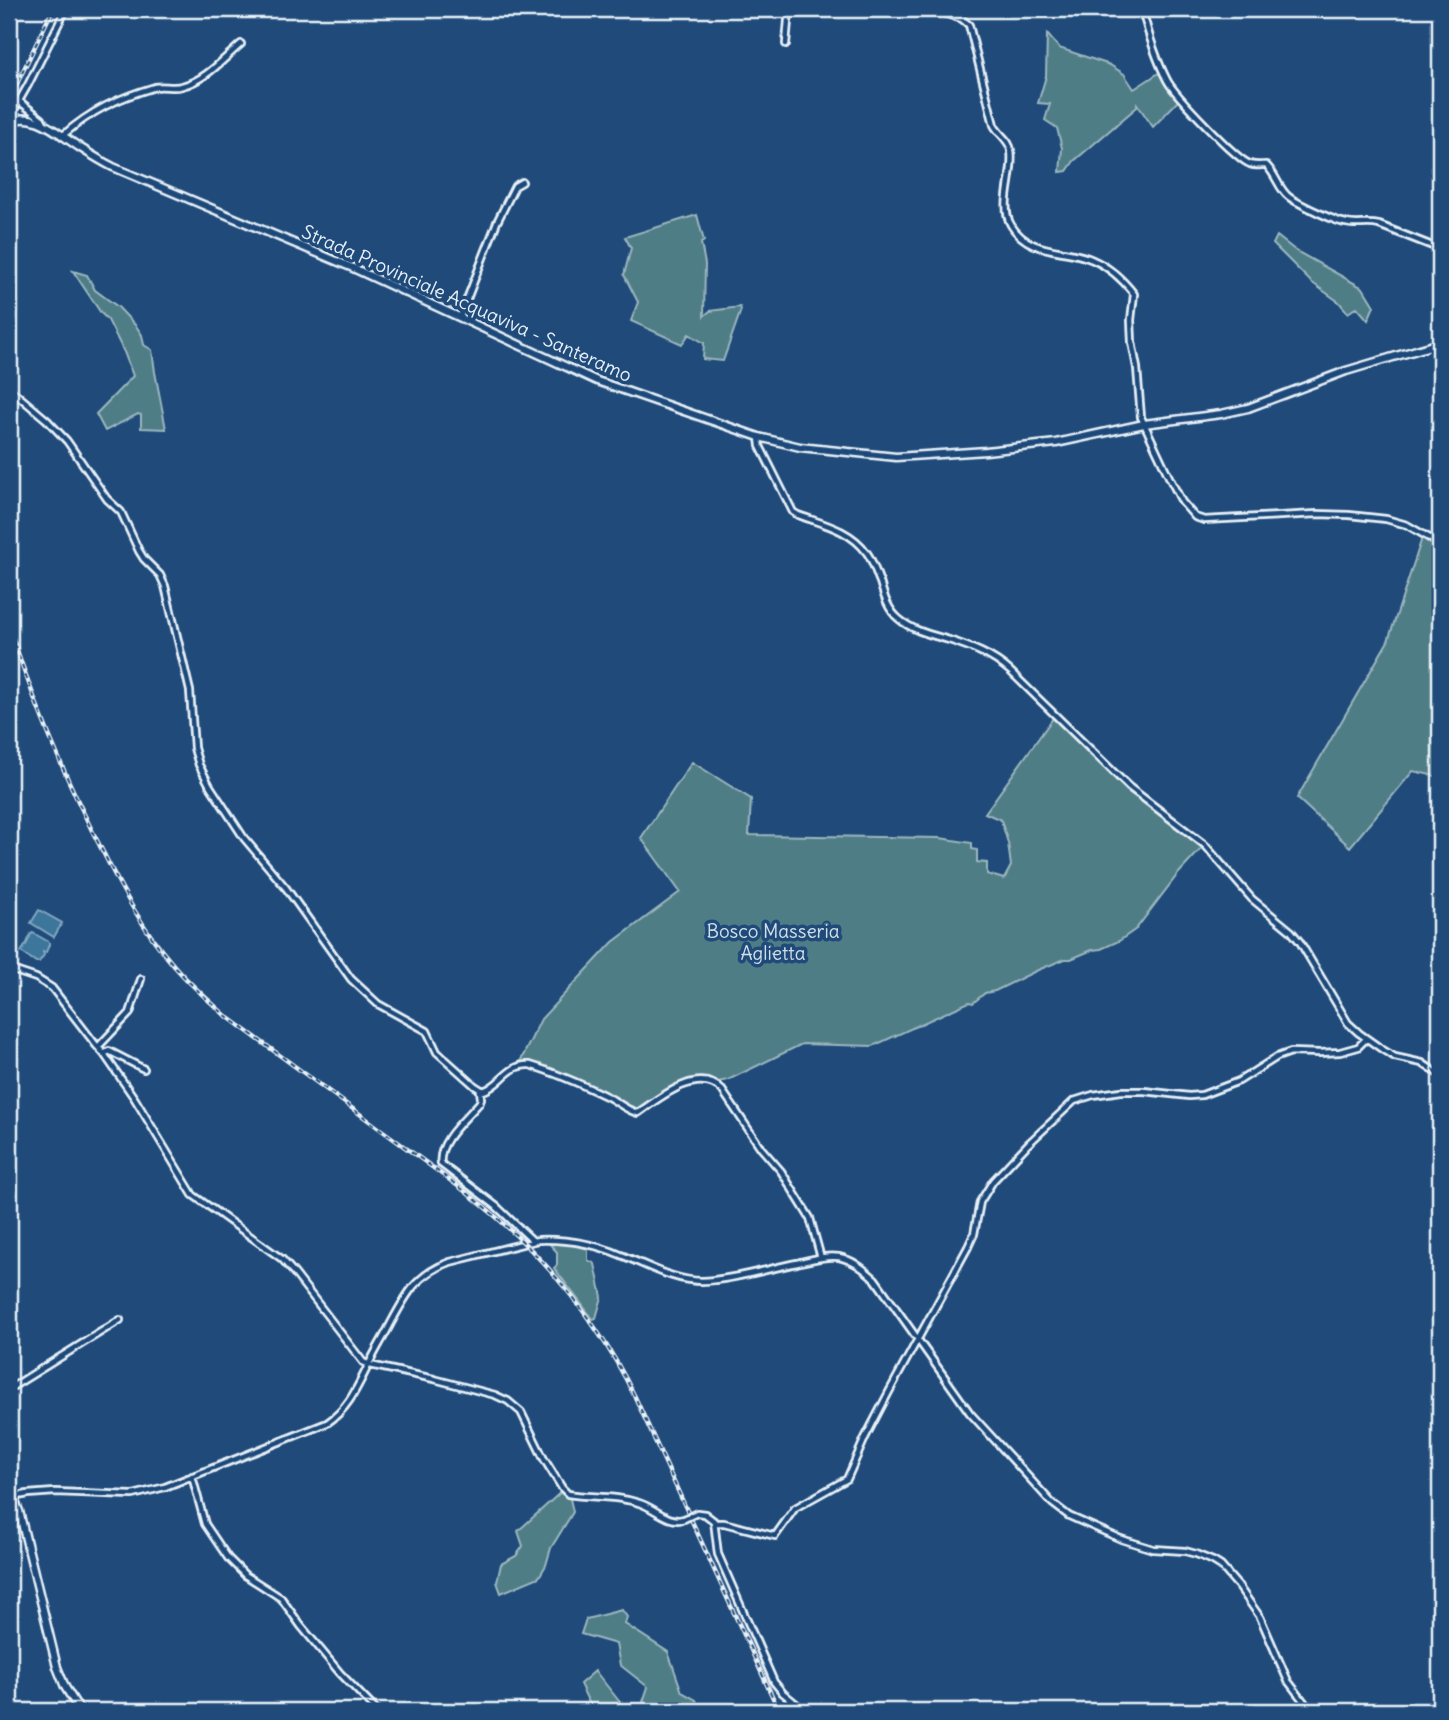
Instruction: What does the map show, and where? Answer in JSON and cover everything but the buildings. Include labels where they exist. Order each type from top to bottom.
[{"type":"main road","points":[[11,122],[23,119],[45,124]]},
{"type":"main road","name":"Strada Provinciale Acquaviva - Santeramo","points":[[45,124],[103,161],[141,180],[353,268],[603,384],[759,437],[813,449],[908,457],[1034,446],[1144,424],[1248,408],[1346,371],[1440,343]]},
{"type":"main road","points":[[9,1488],[26,1538],[57,1667],[65,1687],[80,1711]]},
{"type":"street","points":[[11,122],[12,113],[66,9]]},
{"type":"street","points":[[786,44],[789,9]]},
{"type":"street","points":[[932,9],[962,19],[969,25],[996,128],[1010,146],[1012,162],[1007,210],[1012,226],[1042,249],[1079,255],[1102,264],[1134,295],[1132,342],[1141,417],[1189,511],[1198,519],[1317,514],[1386,519],[1407,525],[1440,544]]},
{"type":"street","points":[[1142,9],[1148,35],[1170,85],[1242,159],[1253,165],[1266,165],[1286,195],[1341,222],[1372,223],[1440,249]]},
{"type":"street","points":[[62,136],[110,103],[155,87],[177,87],[197,80],[242,44]]},
{"type":"street","points":[[19,101],[45,124]]},
{"type":"street","points":[[460,317],[497,222],[514,186],[522,182]]},
{"type":"street","points":[[9,388],[47,419],[67,441],[107,499],[121,512],[144,559],[160,575],[190,691],[194,748],[199,765],[244,838],[281,882],[351,979],[378,1004],[427,1031],[437,1052],[479,1090],[480,1102],[455,1129],[442,1151],[442,1166],[496,1206],[533,1241]]},
{"type":"street","points":[[759,437],[760,446],[793,512],[843,532],[864,548],[870,557],[888,606],[901,621],[923,632],[989,655],[1019,678],[1129,787],[1201,842],[1260,907],[1291,931],[1348,1023],[1366,1039],[1395,1057],[1422,1063],[1440,1074]]},
{"type":"street","points":[[9,969],[36,978],[52,988],[104,1054],[148,1118],[193,1195],[282,1259],[363,1362],[504,1399],[521,1412],[544,1459],[568,1494],[623,1499],[644,1504],[677,1521],[697,1513],[712,1519],[715,1524],[718,1554],[769,1672],[779,1689],[805,1711]]},
{"type":"street","points":[[98,1047],[130,1013],[141,979]]},
{"type":"street","points":[[715,1524],[724,1523],[775,1536],[796,1508],[847,1479],[874,1421],[968,1247],[974,1234],[980,1202],[987,1188],[1013,1159],[1074,1101],[1121,1091],[1196,1096],[1239,1082],[1278,1057],[1291,1052],[1340,1052],[1358,1047],[1366,1039]]},
{"type":"street","points":[[104,1054],[109,1051],[145,1069]]},
{"type":"street","points":[[479,1090],[488,1090],[518,1066],[530,1065],[638,1112],[690,1082],[704,1081],[717,1085],[761,1148],[781,1171],[810,1218],[821,1258]]},
{"type":"street","points":[[13,1497],[55,1492],[133,1495],[165,1487],[327,1423],[341,1412],[351,1399],[407,1294],[424,1275],[450,1262],[533,1241],[552,1239],[601,1248],[665,1273],[695,1281],[722,1279],[821,1258],[841,1258],[867,1272],[882,1288],[970,1413],[1060,1510],[1121,1539],[1153,1549],[1196,1553],[1222,1566],[1260,1617],[1288,1681],[1311,1711]]},
{"type":"street","points":[[9,1389],[120,1320]]},
{"type":"street","points":[[192,1476],[205,1524],[228,1558],[245,1575],[281,1598],[340,1673],[377,1711]]},
{"type":"green space","points":[[1047,34],[1059,48],[1110,65],[1124,74],[1134,89],[1162,71],[1163,80],[1180,99],[1153,127],[1137,104],[1137,107],[1074,161],[1067,171],[1060,172],[1062,148],[1057,128],[1045,120],[1050,104],[1038,103],[1046,76]]},
{"type":"green space","points":[[697,215],[704,241],[701,243],[705,264],[704,316],[710,311],[740,307],[741,310],[723,361],[703,359],[704,343],[689,334],[682,344],[631,321],[638,302],[624,275],[631,248],[625,237]]},
{"type":"green space","points":[[1277,236],[1296,251],[1363,288],[1374,306],[1368,320],[1357,307],[1348,313],[1339,302],[1311,282],[1273,244]]},
{"type":"green space","points":[[73,271],[87,275],[95,290],[118,307],[136,326],[144,345],[152,350],[166,429],[141,428],[141,415],[138,414],[105,431],[96,414],[133,376],[108,320]]},
{"type":"green space","points":[[1422,538],[1440,550],[1440,777],[1413,771],[1350,847],[1297,798],[1388,641]]},
{"type":"green space","name":"Bosco Masseria Aglietta","points":[[1053,718],[1127,791],[1182,830],[1202,848],[1178,874],[1136,929],[1119,941],[1038,970],[995,991],[985,993],[973,1003],[969,1002],[873,1046],[802,1044],[728,1080],[718,1082],[704,1078],[688,1079],[636,1111],[570,1076],[520,1062],[541,1019],[613,942],[680,892],[641,838],[692,762],[751,799],[749,835],[940,838],[972,843],[972,849],[977,850],[977,862],[987,863],[987,874],[1004,879],[1011,866],[1008,843],[1001,820],[985,813]]},
{"type":"green space","points":[[546,1240],[588,1248],[588,1260],[595,1264],[602,1297],[596,1318],[593,1319],[554,1268],[557,1265],[557,1252]]},
{"type":"green space","points":[[562,1491],[569,1494],[573,1512],[551,1548],[539,1577],[501,1593],[497,1582],[501,1564],[516,1556],[523,1546],[518,1531]]},
{"type":"green space","points":[[622,1610],[627,1617],[625,1624],[668,1652],[682,1692],[696,1700],[698,1705],[676,1711],[648,1711],[643,1702],[648,1687],[620,1665],[616,1644],[581,1634],[586,1619]]},
{"type":"green space","points":[[595,1671],[625,1711],[593,1711],[580,1684]]},
{"type":"water","points":[[39,910],[62,923],[54,937],[31,923]]},
{"type":"water","points":[[33,933],[49,942],[39,962],[21,952]]},
{"type":"railway","points":[[9,100],[53,9]]},
{"type":"railway","points":[[9,627],[52,742],[90,826],[134,910],[151,937],[177,969],[225,1015],[489,1211],[538,1258],[582,1309],[635,1397],[779,1711]]}]
